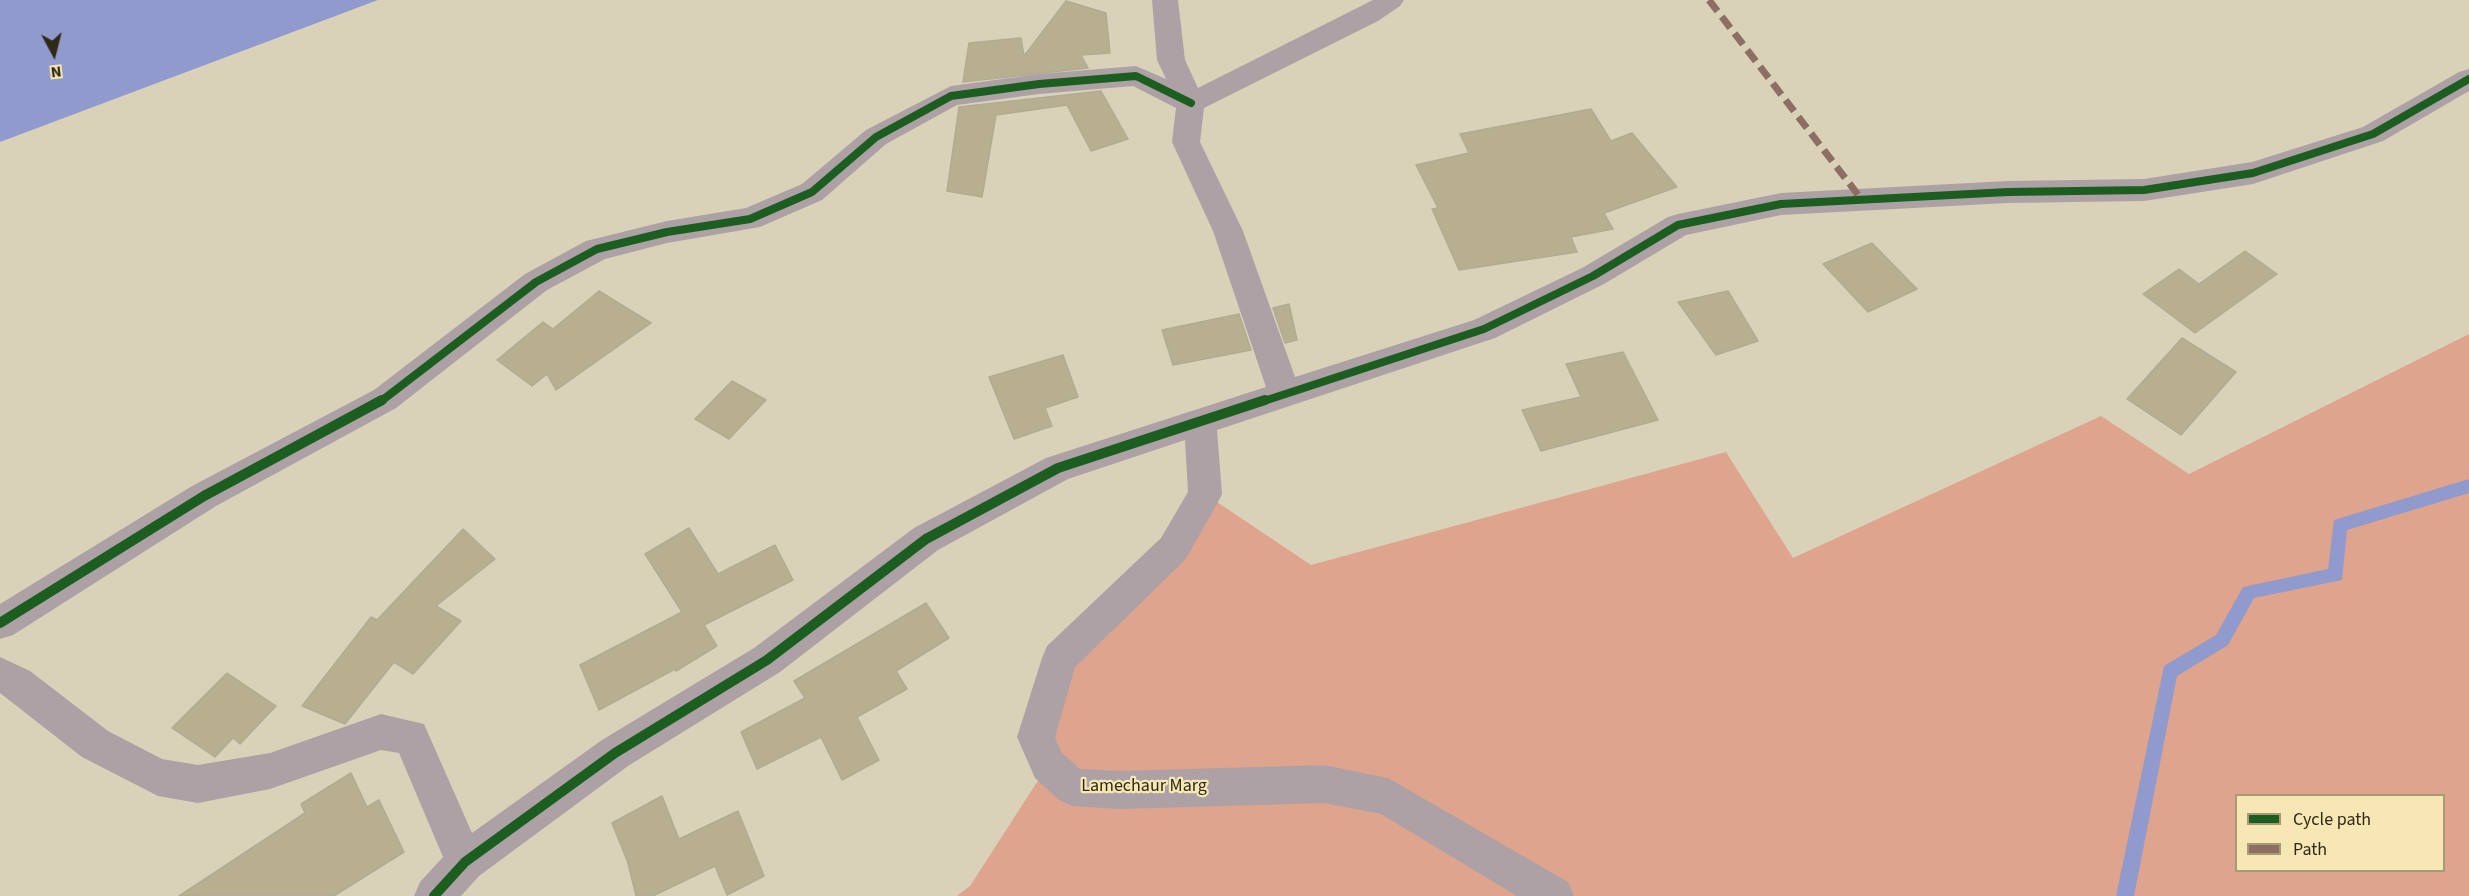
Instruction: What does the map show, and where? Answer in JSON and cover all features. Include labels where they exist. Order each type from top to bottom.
[{"type":"street","points":[[1165,0],[1171,60],[1191,103],[1186,141],[1228,231],[1285,394]]},
{"type":"street","points":[[1191,103],[1369,15],[1391,0]]},
{"type":"street","points":[[0,623],[204,496],[386,399],[536,282],[597,249],[667,232],[750,219],[802,197],[812,192],[876,137],[951,96],[1039,84],[1136,76],[1191,103]]},
{"type":"street","points":[[434,896],[465,862],[615,753],[767,660],[926,539],[1058,468],[1484,329],[1593,276],[1678,225],[1781,204],[2008,192],[2144,190],[2253,173],[2373,134],[2469,79]]},
{"type":"street","name":"Lamechaur Marg","points":[[1200,422],[1205,494],[1173,549],[1060,658],[1036,737],[1048,765],[1071,787],[1120,790],[1324,784],[1388,797],[1554,896]]},
{"type":"street","points":[[0,674],[17,683],[94,744],[158,777],[198,783],[270,771],[381,732],[411,737],[465,862]]},
{"type":"shaded area","points":[[2469,334],[2469,896],[957,896],[970,886],[1048,765],[1060,658],[1205,494],[1311,565],[1726,452],[1793,558],[2101,416],[2189,474]]},
{"type":"water","points":[[0,0],[378,0],[0,142]]},
{"type":"building","points":[[1066,1],[1106,13],[1110,53],[1081,55],[1088,68],[963,82],[969,43],[1021,38],[1024,56]]},
{"type":"building","points":[[1101,91],[1128,139],[1091,151],[1067,105],[996,115],[982,197],[947,191],[959,107]]},
{"type":"building","points":[[1591,109],[1611,141],[1632,133],[1677,187],[1604,213],[1613,229],[1571,237],[1577,252],[1459,270],[1432,209],[1438,208],[1416,165],[1469,153],[1460,134]]},
{"type":"building","points":[[1872,243],[1917,289],[1868,312],[1823,264]]},
{"type":"building","points":[[2245,251],[2277,274],[2195,333],[2143,294],[2179,269],[2199,284]]},
{"type":"building","points":[[599,291],[651,323],[556,390],[547,374],[532,386],[497,360],[543,322],[553,329]]},
{"type":"building","points":[[1728,291],[1758,341],[1716,355],[1678,302]]},
{"type":"building","points":[[1289,304],[1297,340],[1285,343],[1273,308]]},
{"type":"building","points":[[1239,314],[1251,350],[1173,365],[1162,330]]},
{"type":"building","points":[[2182,338],[2236,372],[2181,435],[2127,399]]},
{"type":"building","points":[[1623,352],[1658,420],[1541,451],[1522,410],[1581,397],[1566,364]]},
{"type":"building","points":[[1063,355],[1078,397],[1045,408],[1052,426],[1014,439],[989,377]]},
{"type":"building","points":[[732,381],[766,400],[729,439],[695,419]]},
{"type":"building","points":[[689,528],[718,574],[775,545],[793,580],[704,625],[717,646],[676,671],[675,669],[599,710],[580,665],[682,612],[645,554]]},
{"type":"building","points":[[463,529],[495,559],[436,606],[461,621],[413,674],[394,662],[345,724],[302,706],[371,617],[377,620]]},
{"type":"building","points":[[926,603],[949,638],[896,671],[907,689],[857,717],[879,760],[842,780],[821,737],[757,769],[741,732],[805,698],[794,681]]},
{"type":"building","points":[[227,673],[276,706],[240,744],[233,738],[215,757],[172,728]]},
{"type":"building","points":[[351,773],[367,807],[379,800],[404,852],[334,896],[179,896],[305,813],[301,804]]},
{"type":"building","points":[[662,796],[679,839],[738,811],[764,876],[727,895],[715,866],[653,896],[636,896],[628,863],[612,823]]},
{"type":"waterway","points":[[2125,896],[2170,671],[2222,640],[2249,592],[2336,575],[2339,525],[2469,486]]},
{"type":"marked path","points":[[1709,0],[1862,200]]},
{"type":"cycle path","points":[[0,623],[204,496],[385,399],[536,282],[597,249],[667,232],[750,219],[812,192],[876,137],[951,96],[1039,84],[1136,76],[1191,103]]},
{"type":"cycle path","points":[[434,896],[465,862],[615,753],[767,660],[926,539],[1058,468],[1484,329],[1593,276],[1678,225],[1781,204],[2008,192],[2144,190],[2253,173],[2373,134],[2469,79]]}]
